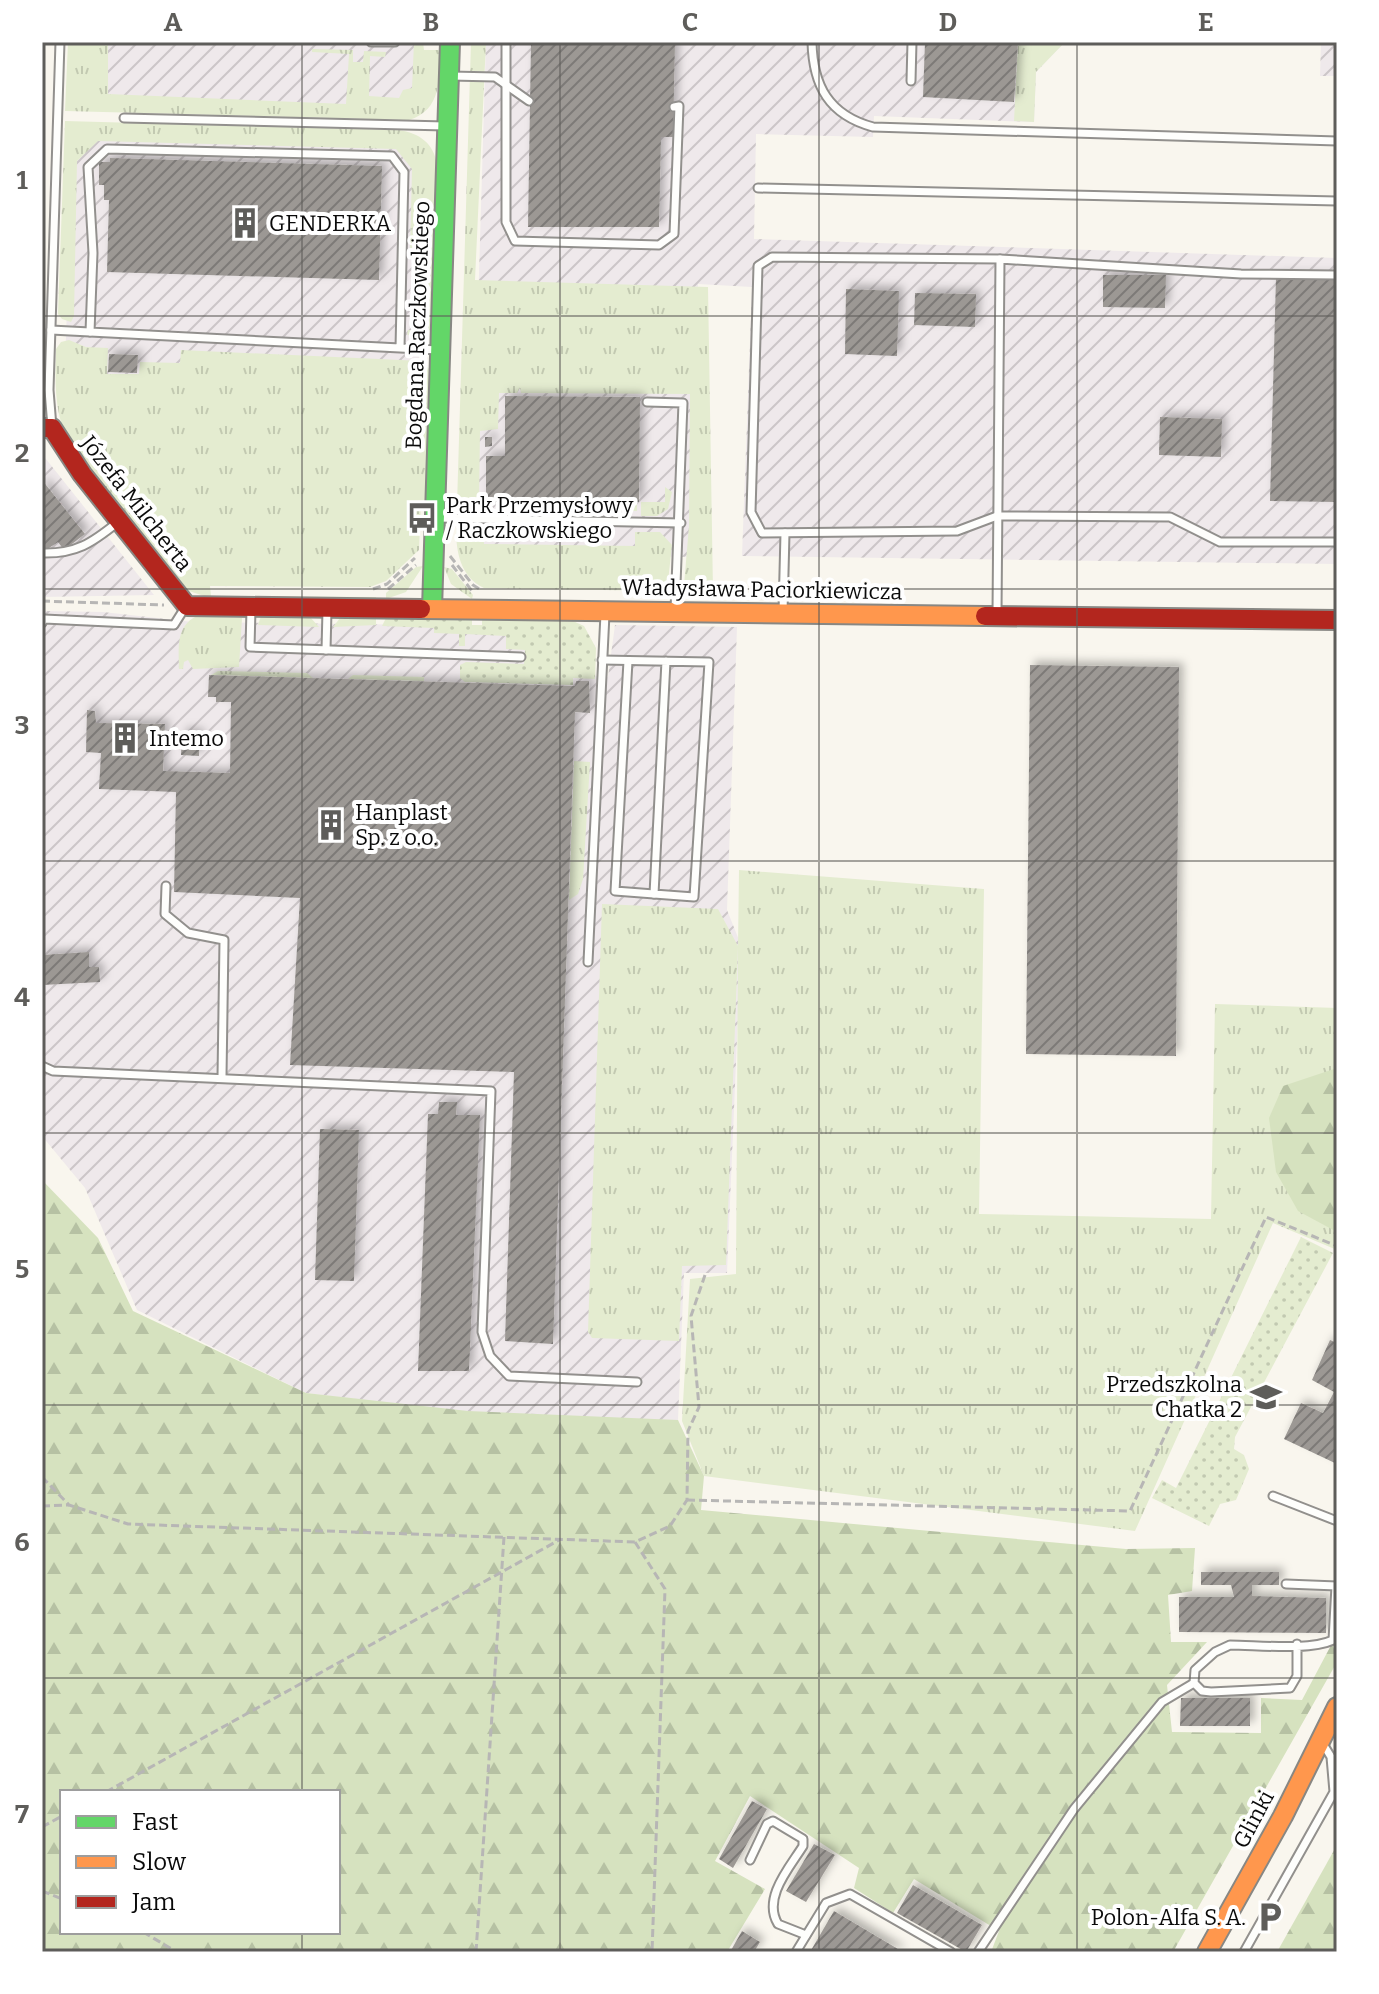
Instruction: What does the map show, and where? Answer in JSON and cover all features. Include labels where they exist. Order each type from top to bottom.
[{"type":"street","name":"Bogdana Raczkowskiego","points":[[432,609],[439,561],[435,518],[450,42]]},
{"type":"street","name":"Józefa Milcherta","points":[[47,428],[187,606]]},
{"type":"street","name":"Władysława Paciorkiewicza","points":[[187,606],[1337,620]]},
{"type":"street","name":"Glinki","points":[[1207,1952],[1337,1707]]},
{"type":"lane","points":[[47,428],[60,42]]},
{"type":"lane","points":[[371,42],[395,42]]},
{"type":"lane","points":[[506,42],[506,222],[515,241],[659,245],[674,234],[679,106],[674,107]]},
{"type":"lane","points":[[812,42],[814,74],[824,96],[844,116],[873,127],[1337,141]]},
{"type":"lane","points":[[911,81],[912,42]]},
{"type":"lane","points":[[449,76],[495,77],[529,101]]},
{"type":"lane","points":[[124,118],[447,126]]},
{"type":"lane","points":[[90,332],[93,253],[88,167],[107,149],[392,156],[404,172],[400,348]]},
{"type":"lane","points":[[758,188],[1337,201]]},
{"type":"lane","points":[[1337,275],[1241,274],[1000,259],[772,257],[758,266],[751,512],[762,533],[957,531],[997,516],[1170,517],[1220,542],[1337,542]]},
{"type":"lane","points":[[997,616],[1000,259]]},
{"type":"lane","points":[[51,330],[440,351]]},
{"type":"lane","points":[[647,402],[683,403],[681,523],[675,613]]},
{"type":"lane","points":[[435,518],[681,523]]},
{"type":"lane","points":[[42,553],[67,554],[88,547],[119,521]]},
{"type":"lane","points":[[782,614],[785,533]]},
{"type":"lane","points":[[42,623],[44,619],[174,625],[187,606]]},
{"type":"lane","points":[[252,607],[250,647],[521,657]]},
{"type":"lane","points":[[326,650],[327,608]]},
{"type":"lane","points":[[588,962],[605,612]]},
{"type":"lane","points":[[602,660],[709,662],[694,897],[615,891],[628,661]]},
{"type":"lane","points":[[654,894],[666,661]]},
{"type":"lane","points":[[166,886],[165,914],[188,933],[224,940],[222,1077]]},
{"type":"lane","points":[[42,1066],[53,1071],[491,1091],[482,1332],[490,1356],[509,1376],[637,1382]]},
{"type":"lane","points":[[1273,1496],[1337,1521]]},
{"type":"lane","points":[[1286,1584],[1336,1586],[1333,1640],[1321,1644],[1297,1644],[1223,1647],[1195,1670],[1194,1683],[1202,1691],[1211,1692],[1290,1688],[1297,1676],[1297,1644]]},
{"type":"lane","points":[[978,1952],[1074,1809],[1162,1702],[1194,1683]]},
{"type":"lane","points":[[1244,1952],[1334,1792],[1331,1757],[1320,1741]]},
{"type":"lane","points":[[750,1860],[767,1824],[773,1821],[803,1839],[803,1846],[775,1892],[773,1912],[778,1924],[806,1935]]},
{"type":"lane","points":[[796,1952],[826,1903],[850,1894],[951,1952]]},
{"type":"path","points":[[439,561],[419,556],[387,584],[368,592],[389,589],[415,565],[439,561],[453,556],[473,585],[485,591]]},
{"type":"path","points":[[42,601],[187,606]]},
{"type":"path","points":[[687,1500],[1130,1511],[1266,1217],[1337,1246]]},
{"type":"path","points":[[42,1506],[69,1505],[128,1524],[635,1542],[670,1526],[687,1500],[688,1431],[699,1407],[691,1316],[705,1275]]},
{"type":"path","points":[[42,1477],[69,1505]]},
{"type":"path","points":[[476,1952],[504,1537]]},
{"type":"path","points":[[110,1790],[562,1539]]},
{"type":"path","points":[[635,1542],[665,1589],[652,1952]]},
{"type":"path","points":[[42,1827],[60,1817]]},
{"type":"path","points":[[146,1934],[177,1952]]},
{"type":"shaded area","points":[[79,42],[420,42],[418,91],[398,109],[98,101]]},
{"type":"shaded area","points":[[486,42],[1065,42],[1036,72],[1034,122],[874,116],[873,137],[756,134],[754,239],[1337,258],[1337,564],[742,556],[752,287],[698,284],[694,468],[703,557],[485,555],[471,538]]},
{"type":"shaded area","points":[[1321,42],[1337,42],[1337,76],[1320,76]]},
{"type":"shaded area","points":[[104,131],[396,139],[425,168],[413,549],[64,398],[72,154]]},
{"type":"shaded area","points":[[42,457],[46,459],[154,595],[42,597]]},
{"type":"shaded area","name":"Hanplast Sp. z o.o.","points":[[42,611],[103,612],[193,622],[583,627],[592,676],[608,677],[615,625],[737,627],[727,910],[741,945],[727,1273],[684,1273],[678,1420],[587,1427],[306,1393],[137,1310],[85,1188],[42,1136]]},
{"type":"green space","points":[[68,42],[108,42],[108,94],[346,104],[349,54],[312,52],[312,49],[353,50],[353,62],[363,62],[364,51],[386,52],[385,57],[370,56],[369,96],[399,98],[403,90],[412,88],[414,42],[423,42],[424,50],[441,50],[439,82],[428,109],[409,120],[65,111]]},
{"type":"green space","points":[[471,42],[486,42],[475,280],[708,287],[713,591],[688,591],[684,585],[689,526],[690,394],[521,393],[520,388],[517,393],[499,393],[498,429],[480,431],[479,501],[468,506],[457,505]]},
{"type":"green space","points":[[1018,42],[1065,42],[1036,72],[1034,122],[1014,121]]},
{"type":"green space","points":[[65,121],[399,130],[419,137],[433,151],[437,165],[430,330],[415,340],[407,334],[408,330],[419,330],[422,257],[410,256],[412,169],[396,149],[98,141],[77,161],[74,316],[71,322],[62,319],[58,314]]},
{"type":"green space","points":[[69,340],[86,347],[108,348],[107,374],[139,374],[140,362],[180,363],[181,350],[422,361],[430,370],[426,501],[421,501],[419,550],[386,581],[370,587],[210,586],[211,596],[376,597],[376,600],[210,598],[189,591],[72,449],[66,437],[57,400],[56,349],[61,342]]},
{"type":"green space","points":[[665,487],[672,492],[668,509],[657,516],[641,516],[641,502],[665,502]]},
{"type":"green space","points":[[521,502],[554,502],[552,511],[519,509]]},
{"type":"green space","points":[[564,502],[637,502],[637,511],[565,511]]},
{"type":"green space","points":[[456,528],[483,530],[484,544],[635,546],[635,532],[660,532],[672,545],[667,591],[484,588],[470,577],[461,562]]},
{"type":"green space","points":[[423,566],[406,592],[386,599],[386,593],[416,567]]},
{"type":"green space","points":[[444,567],[452,569],[473,595],[472,599],[451,584]]},
{"type":"green space","points":[[197,616],[242,618],[239,667],[193,669],[188,660],[184,662],[183,669],[179,669],[182,632]]},
{"type":"green space","points":[[261,616],[310,617],[319,627],[258,625]]},
{"type":"green space","points":[[340,618],[376,618],[376,625],[333,627]]},
{"type":"green space","points":[[386,618],[472,619],[472,625],[584,626],[596,648],[595,679],[573,678],[573,685],[465,682],[460,678],[460,665],[466,662],[524,664],[525,650],[506,649],[506,636],[465,634],[465,646],[459,646],[459,634],[434,633],[434,628],[382,626]]},
{"type":"green space","points":[[482,620],[573,621],[584,626],[482,626]]},
{"type":"green space","points":[[218,671],[307,673],[313,678],[211,675]]},
{"type":"green space","points":[[353,675],[424,677],[424,681],[348,679]]},
{"type":"green space","points":[[574,761],[590,762],[583,879],[578,894],[569,900]]},
{"type":"green space","points":[[739,870],[984,889],[979,1214],[1211,1219],[1215,1004],[1337,1008],[1337,1250],[1273,1223],[1135,1531],[704,1476],[682,1421],[690,1279],[736,1274],[738,947],[726,1265],[682,1266],[679,1341],[592,1338],[588,1332],[602,904],[718,909],[738,946]]},
{"type":"green space","points":[[1337,1068],[1337,1232],[1298,1211],[1276,1172],[1269,1118],[1283,1086]]},
{"type":"green space","points":[[42,1180],[98,1238],[133,1311],[306,1393],[468,1411],[678,1420],[704,1476],[701,1510],[1126,1549],[1195,1548],[1192,1591],[1168,1595],[1171,1642],[1207,1642],[1167,1685],[1172,1732],[1261,1733],[1261,1698],[1302,1700],[1337,1634],[1337,1662],[1173,1952],[991,1952],[999,1931],[914,1879],[893,1913],[854,1888],[859,1868],[750,1796],[715,1861],[765,1889],[727,1952],[42,1952]]},
{"type":"green space","points":[[1301,1237],[1333,1253],[1235,1437],[1234,1449],[1244,1455],[1249,1469],[1236,1500],[1220,1504],[1209,1526],[1152,1498],[1162,1480],[1176,1488]]},
{"type":"green space","points":[[1337,1845],[1337,1952],[1277,1952]]},
{"type":"building","points":[[531,42],[675,42],[673,137],[661,137],[659,227],[528,227]]},
{"type":"building","points":[[925,42],[1018,42],[1014,102],[923,97]]},
{"type":"building","name":"GENDERKA","points":[[110,158],[382,166],[379,280],[107,272],[109,200],[104,200],[104,185],[99,185],[99,162],[110,162]]},
{"type":"building","points":[[1103,275],[1166,275],[1165,308],[1103,307]]},
{"type":"building","points":[[1276,277],[1337,278],[1337,502],[1270,501]]},
{"type":"building","points":[[846,289],[899,291],[897,356],[845,354]]},
{"type":"building","points":[[915,293],[976,294],[975,327],[914,325]]},
{"type":"building","points":[[109,354],[138,355],[137,373],[108,372]]},
{"type":"building","points":[[505,396],[640,397],[639,502],[486,503],[486,456],[505,456]]},
{"type":"building","points":[[1160,417],[1222,419],[1221,457],[1159,455]]},
{"type":"building","points":[[485,437],[492,437],[492,446],[485,447]]},
{"type":"building","points":[[42,480],[85,534],[64,550],[58,542],[49,548],[42,548]]},
{"type":"building","points":[[1030,665],[1179,667],[1176,1056],[1026,1054]]},
{"type":"building","points":[[209,675],[575,686],[576,681],[589,681],[590,713],[575,712],[553,1344],[505,1341],[514,1072],[290,1065],[300,898],[174,892],[176,792],[99,789],[101,753],[86,752],[87,710],[95,711],[96,723],[165,724],[163,771],[230,773],[231,702],[216,702],[216,697],[208,697]]},
{"type":"building","points":[[182,732],[200,733],[199,756],[181,755]]},
{"type":"building","points":[[89,952],[89,967],[99,967],[100,982],[42,985],[42,955]]},
{"type":"building","points":[[439,1102],[457,1102],[456,1115],[480,1115],[469,1371],[418,1371],[428,1114],[438,1114]]},
{"type":"building","points":[[320,1129],[359,1130],[354,1281],[315,1280]]},
{"type":"building","points":[[1330,1340],[1337,1343],[1337,1464],[1284,1439],[1301,1403],[1323,1413],[1334,1392],[1312,1380]]},
{"type":"building","points":[[1201,1572],[1279,1572],[1279,1585],[1252,1585],[1252,1596],[1326,1598],[1326,1633],[1179,1632],[1179,1597],[1234,1597],[1231,1585],[1201,1585]]},
{"type":"building","points":[[1181,1698],[1250,1698],[1250,1726],[1180,1726]]},
{"type":"building","points":[[752,1801],[767,1809],[733,1868],[719,1859]]},
{"type":"building","points":[[814,1844],[835,1855],[806,1902],[786,1891]]},
{"type":"building","points":[[913,1885],[982,1925],[966,1952],[897,1913]]},
{"type":"building","points":[[834,1911],[903,1952],[810,1952]]},
{"type":"building","points":[[742,1931],[760,1942],[754,1952],[730,1952]]},
{"type":"traffic: fast","points":[[432,609],[450,42]]},
{"type":"traffic: slow","points":[[421,609],[985,616]]},
{"type":"traffic: slow","points":[[1207,1952],[1283,1816],[1337,1707]]},
{"type":"traffic: jam","points":[[42,428],[52,428],[82,474],[187,606],[421,609]]},
{"type":"traffic: jam","points":[[985,616],[1337,620]]},
{"type":"place","name":"GENDERKA","points":[[245,223]]},
{"type":"place","name":"Park Przemysłowy / Raczkowskiego","points":[[422,518]]},
{"type":"place","name":"Intemo","points":[[125,738]]},
{"type":"place","name":"Hanplast Sp. z o.o.","points":[[331,825]]},
{"type":"place","name":"Przedszkolna Chatka 2","points":[[1266,1397]]},
{"type":"place","name":"Polon-Alfa S. A.","points":[[1270,1917]]}]
